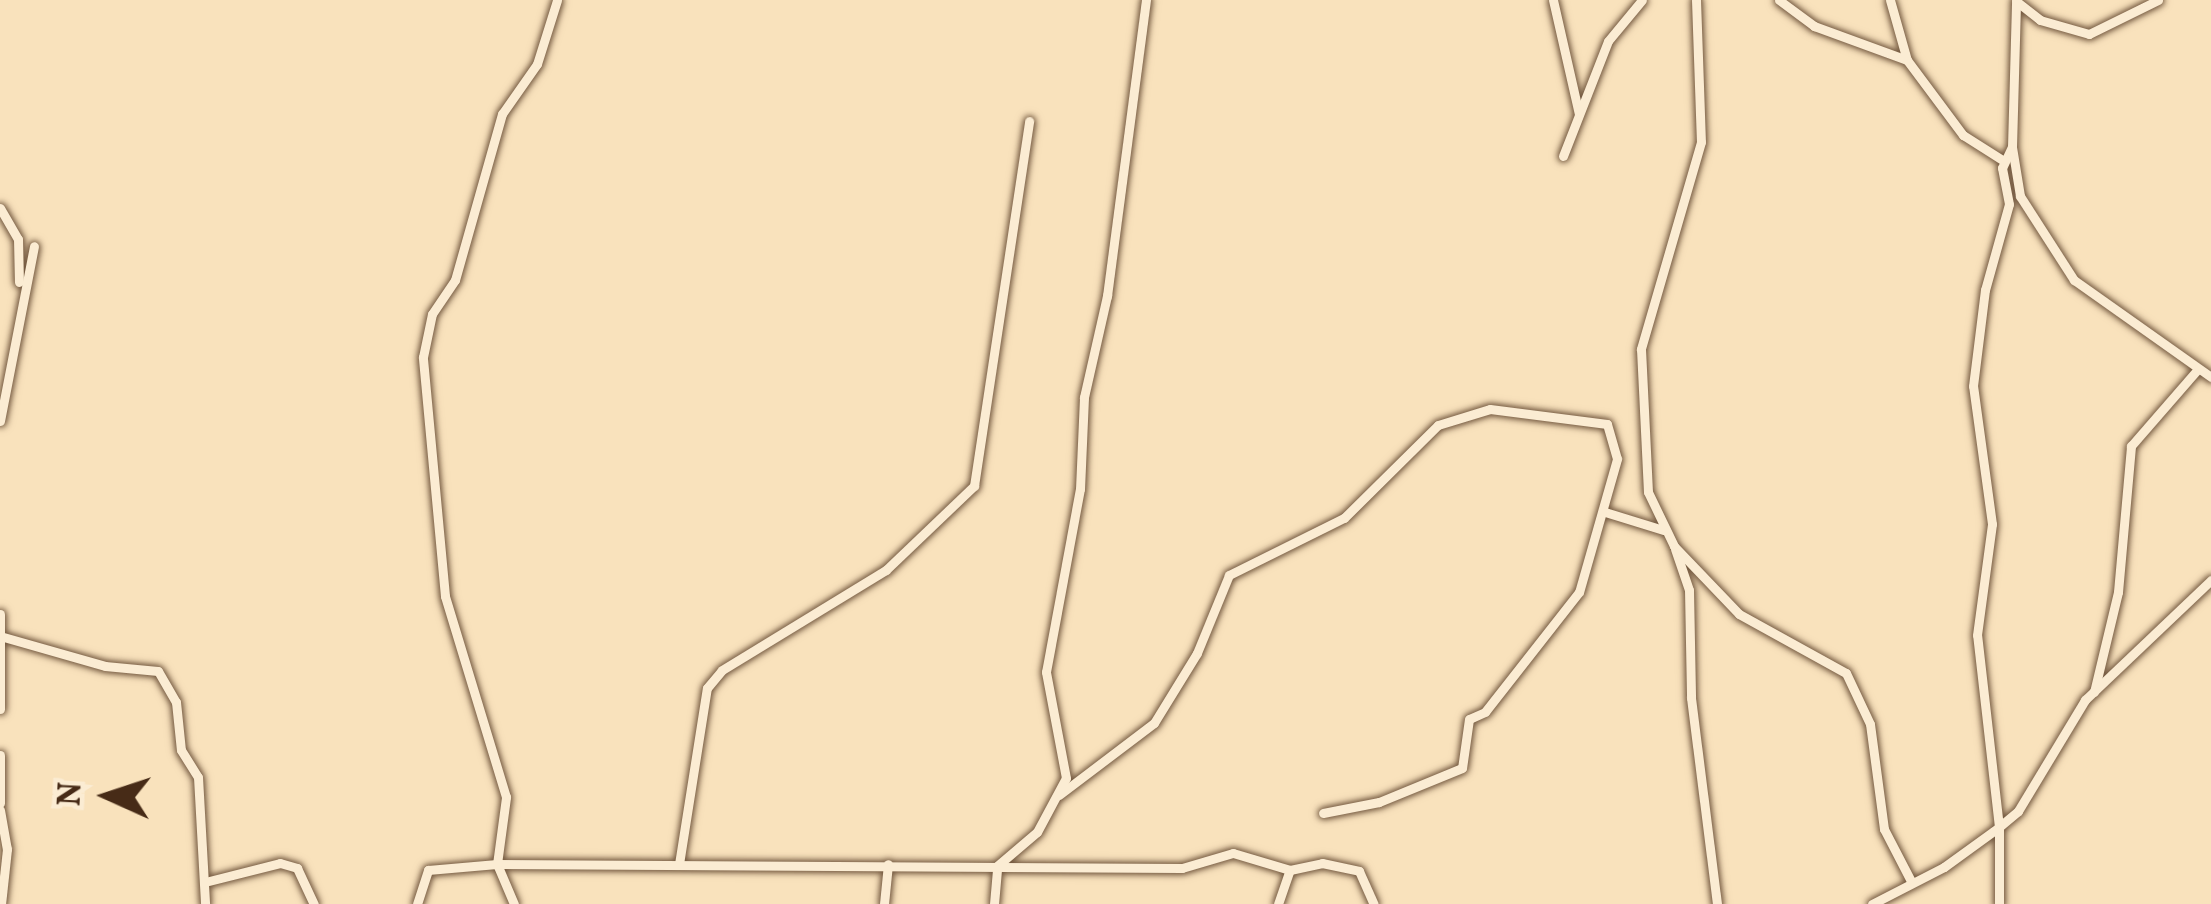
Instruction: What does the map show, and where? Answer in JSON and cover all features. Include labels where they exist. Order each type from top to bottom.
[{"type":"street","points":[[514,904],[497,865],[506,797],[445,596],[423,357],[433,314],[455,280],[502,114],[537,64],[557,0]]},
{"type":"street","points":[[997,866],[1023,849],[1066,778],[1046,672],[1077,506],[1084,397],[1107,296],[1146,0]]},
{"type":"street","points":[[1553,0],[1579,114]]},
{"type":"street","points":[[1563,156],[1608,40],[1642,0]]},
{"type":"street","points":[[1696,0],[1697,165],[1641,349],[1646,476],[1663,530],[1739,614],[1846,673],[1866,708],[1884,830],[1911,881]]},
{"type":"street","points":[[1779,0],[1814,26],[1907,60]]},
{"type":"street","points":[[1890,0],[1907,60],[1963,135],[2004,161]]},
{"type":"street","points":[[2016,1],[2040,20],[2090,34],[2158,0]]},
{"type":"street","points":[[2016,1],[2012,148],[2020,196],[2074,280],[2211,377]]},
{"type":"street","points":[[679,864],[706,688],[722,670],[886,570],[974,486],[1029,121]]},
{"type":"street","points":[[1999,904],[1999,827],[1977,635],[1992,524],[1973,386],[1985,290],[2009,204],[2004,161],[2012,148]]},
{"type":"street","points":[[0,208],[18,239],[19,292],[0,422]]},
{"type":"street","points":[[19,292],[34,246]]},
{"type":"street","points":[[2094,692],[2118,592],[2131,446],[2198,369]]},
{"type":"street","points":[[1059,795],[1154,723],[1197,653],[1229,575],[1344,518],[1438,425],[1490,409],[1607,424],[1617,459],[1605,512],[1570,606],[1484,712],[1469,719],[1462,768],[1379,802],[1323,813]]},
{"type":"street","points":[[1605,512],[1663,530]]},
{"type":"street","points":[[1674,546],[1690,590],[1691,698],[1717,904]]},
{"type":"street","points":[[1872,904],[2018,811],[2094,692],[2211,580]]},
{"type":"street","points":[[0,614],[0,709]]},
{"type":"street","points":[[2,637],[105,666],[158,671],[176,702],[181,750],[198,777],[209,878],[207,904]]},
{"type":"street","points":[[0,754],[1,904]]},
{"type":"street","points":[[0,848],[3,826]]},
{"type":"street","points":[[418,904],[428,870],[497,865],[888,863],[1182,868],[1233,853],[1290,870],[1349,864],[1374,904]]},
{"type":"street","points":[[209,878],[280,862],[297,868],[314,904]]},
{"type":"street","points":[[884,904],[888,863]]},
{"type":"street","points":[[994,904],[997,866]]},
{"type":"street","points":[[1278,904],[1290,870]]}]
